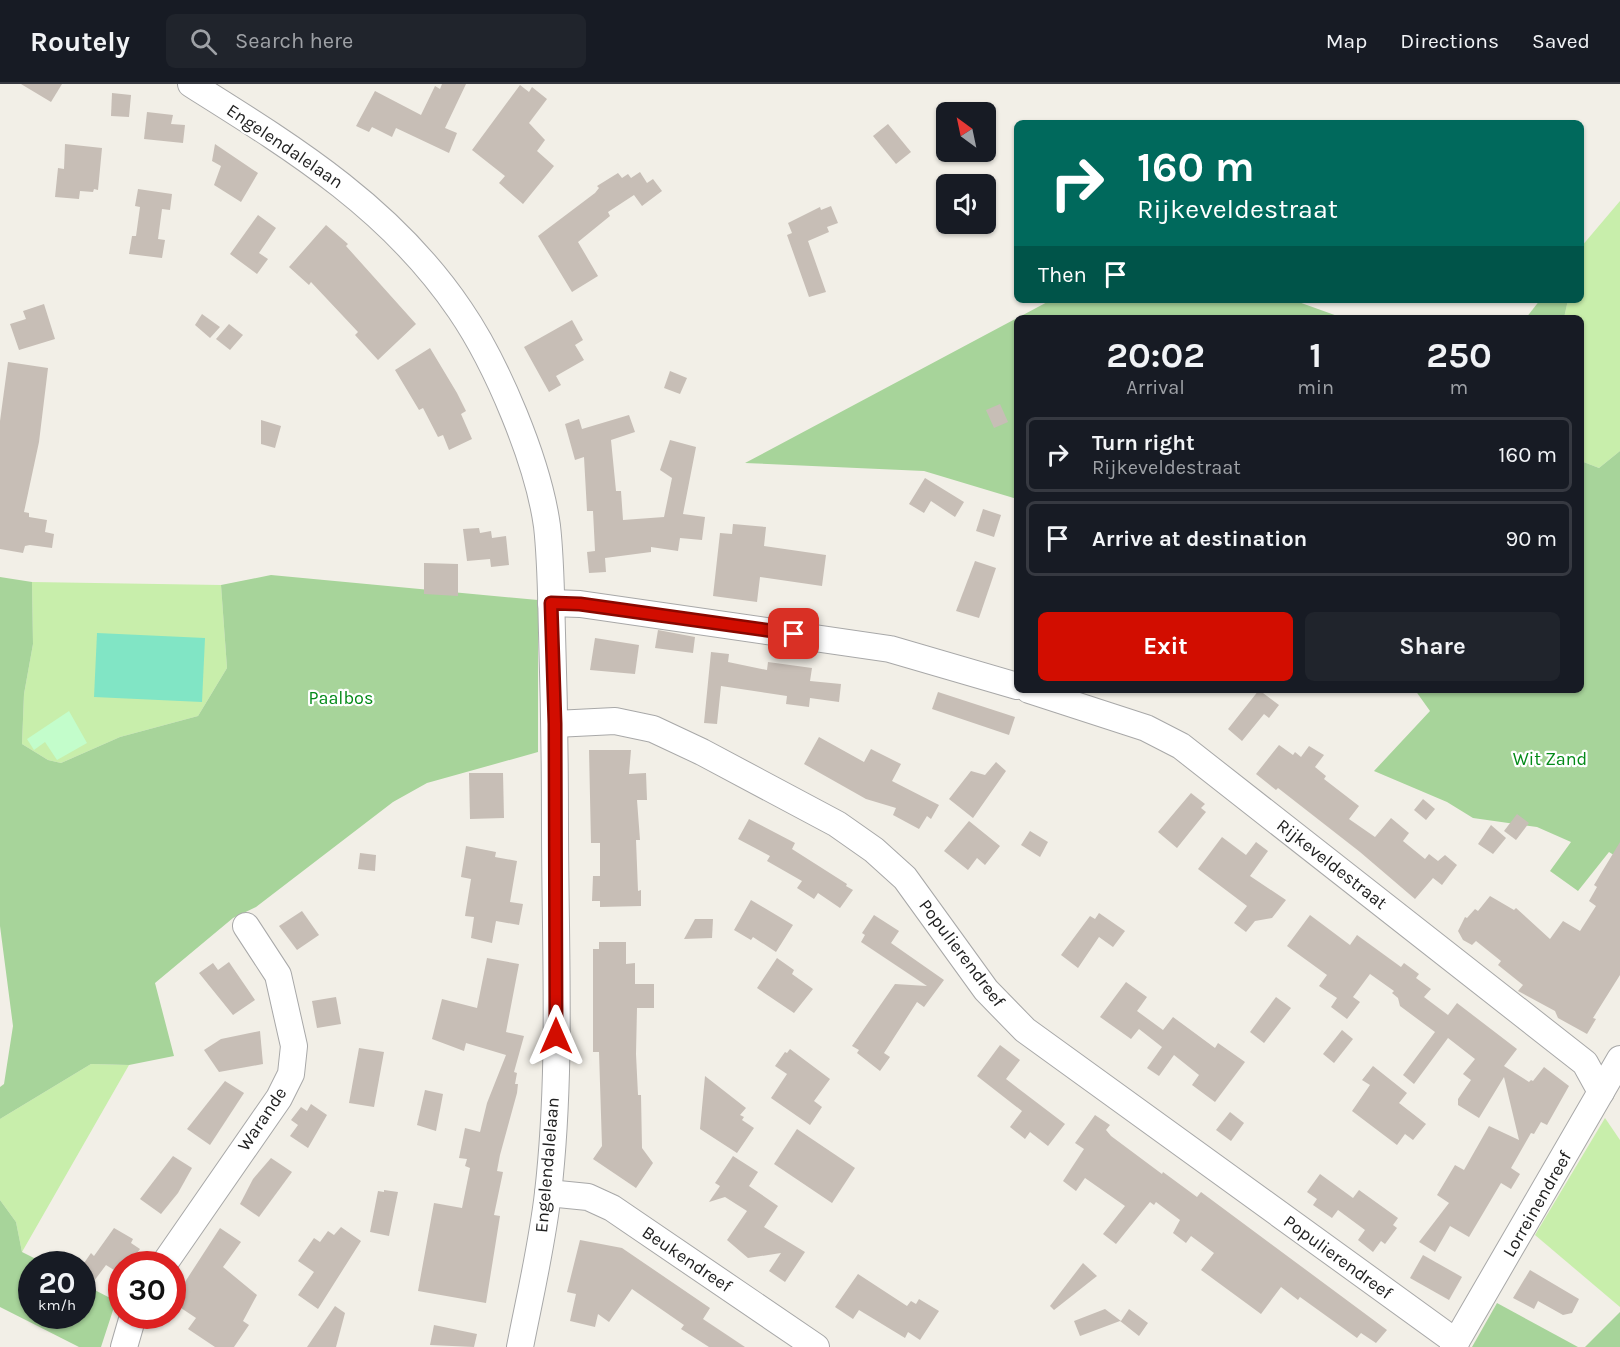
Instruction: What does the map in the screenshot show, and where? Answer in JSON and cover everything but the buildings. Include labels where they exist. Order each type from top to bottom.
[{"type":"street","name":"Engelendalelaan","points":[[190,84],[295,148],[356,195],[404,240],[461,311],[507,396],[530,458],[547,524],[551,603],[555,724],[556,1058],[548,1193],[520,1347]]},
{"type":"street","points":[[551,603],[580,604],[890,649],[1014,685]]},
{"type":"street","name":"Rijkeveldestraat","points":[[1038,693],[1146,729],[1181,746],[1585,1063],[1601,1092]]},
{"type":"street","name":"Populierendreef","points":[[555,724],[615,722],[652,729],[702,752],[837,824],[874,850],[905,878],[986,990],[1025,1030],[1454,1345]]},
{"type":"street","name":"Warande","points":[[173,1251],[279,1098],[291,1074],[294,1046],[278,975],[246,926]]},
{"type":"street","name":"Lorreinendreef","points":[[1454,1345],[1620,1059]]},
{"type":"street","name":"Beukendreef","points":[[548,1193],[588,1197],[612,1208],[816,1347]]},
{"type":"street","points":[[130,1345],[132,1329]]},
{"type":"green space","points":[[1620,201],[1620,451],[1599,468],[1584,462],[1584,315],[1565,315],[1567,303],[1584,303],[1584,243]]},
{"type":"green space","points":[[1045,303],[1301,303],[1335,315],[1023,315]]},
{"type":"green space","points":[[1538,303],[1567,303],[1565,315],[1528,315]]},
{"type":"green space","points":[[1014,320],[1014,498],[924,471],[745,463]]},
{"type":"green space","name":"Wit Zand","points":[[1620,451],[1620,859],[1609,852],[1578,891],[1550,871],[1571,842],[1537,827],[1473,818],[1447,802],[1374,771],[1430,711],[1417,693],[1584,693],[1584,462],[1599,468]]},
{"type":"green space","name":"Paalbos","points":[[271,575],[538,600],[538,752],[427,783],[393,802],[256,907],[233,918],[155,983],[174,1056],[129,1065],[91,1064],[0,1119],[0,1087],[4,1084],[13,1026],[0,926],[0,577],[32,582],[33,644],[24,694],[22,744],[48,760],[61,763],[120,737],[198,716],[227,668],[221,585]]},
{"type":"green space","points":[[32,582],[221,585],[227,668],[198,716],[120,737],[61,763],[48,760],[22,744],[24,694],[33,644]]},
{"type":"green space","points":[[97,633],[205,638],[202,702],[94,697]]},
{"type":"green space","points":[[69,711],[87,743],[57,760],[45,742],[34,750],[27,739]]},
{"type":"green space","points":[[91,1064],[129,1065],[23,1251],[16,1222],[0,1200],[0,1119]]},
{"type":"green space","points":[[1605,1118],[1620,1140],[1620,1307],[1535,1235]]},
{"type":"green space","points":[[0,1200],[16,1222],[22,1251],[18,1251],[18,1316],[0,1307]]},
{"type":"green space","points":[[96,1291],[108,1297],[108,1326],[101,1347],[79,1347],[43,1329],[96,1329]]},
{"type":"green space","points":[[1497,1303],[1578,1347],[1472,1347]]},
{"type":"green space","points":[[1620,1312],[1620,1347],[1585,1347]]},
{"type":"route","points":[[556,1036],[555,724],[551,603],[580,604],[794,634]]}]
